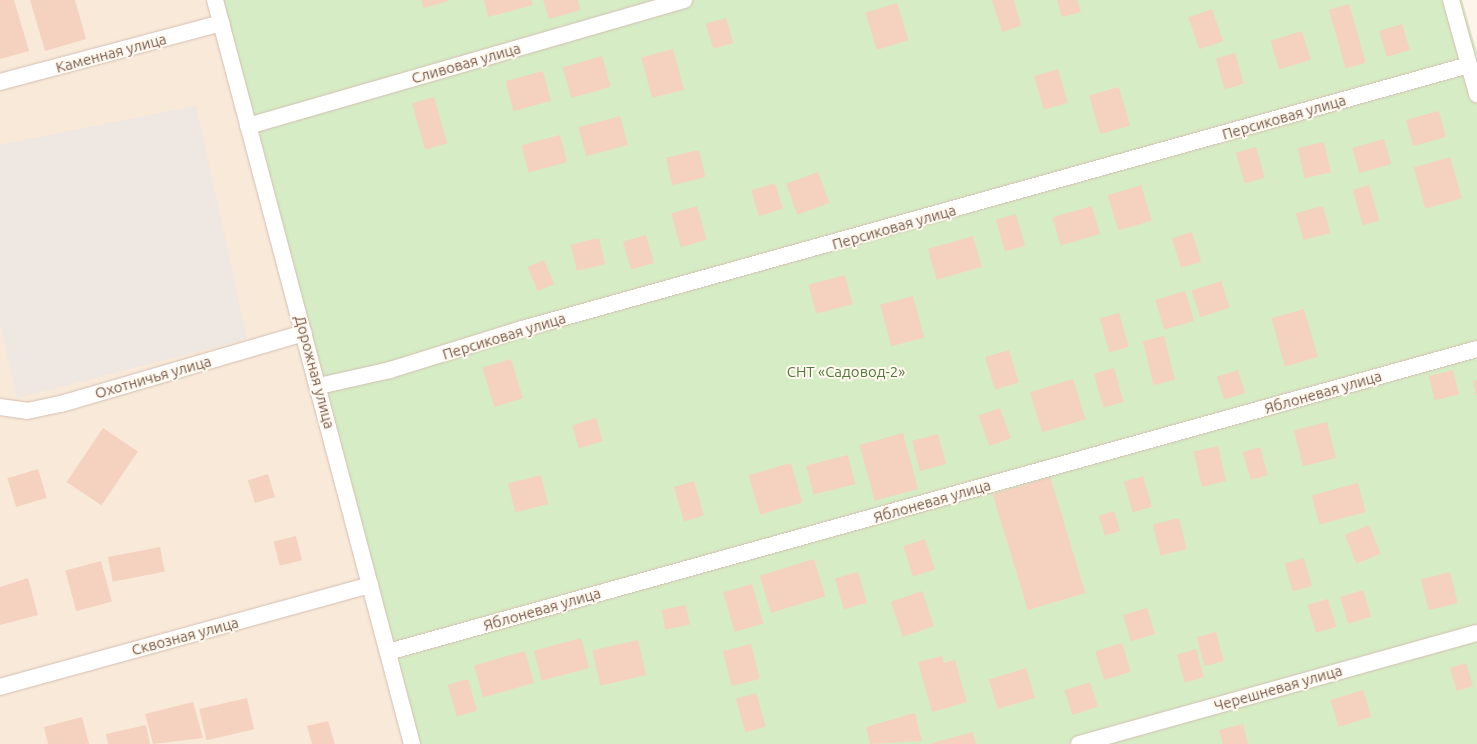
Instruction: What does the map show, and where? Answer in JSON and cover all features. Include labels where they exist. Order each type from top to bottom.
[{"type":"street","name":"Дорожная улица","points":[[215,0],[319,386],[412,744]]},
{"type":"street","name":"Сливовая улица","points":[[248,126],[684,0]]},
{"type":"street","points":[[1451,0],[1477,94]]},
{"type":"street","name":"Каменная улица","points":[[0,82],[221,23]]},
{"type":"street","name":"Персиковая улица","points":[[319,386],[390,370],[1469,65]]},
{"type":"street","name":"Охотничья улица","points":[[0,407],[27,411],[61,404],[304,333]]},
{"type":"street","name":"Яблоневая улица","points":[[388,652],[1477,349]]},
{"type":"street","name":"Сквозная улица","points":[[0,687],[370,585]]},
{"type":"street","name":"Черешневая улица","points":[[1079,744],[1477,633]]},
{"type":"shaded area","points":[[0,0],[215,0],[412,744],[0,744]]},
{"type":"shaded area","points":[[196,106],[247,339],[17,398],[0,323],[0,145]]},
{"type":"green space","name":"СНТ «Садовод-2»","points":[[215,0],[1462,0],[1477,53],[1477,744],[412,744]]},
{"type":"building","points":[[0,0],[14,0],[29,51],[0,59]]},
{"type":"building","points":[[30,0],[75,0],[86,39],[45,51]]},
{"type":"building","points":[[421,0],[449,0],[449,1],[423,8]]},
{"type":"building","points":[[484,0],[531,0],[533,5],[488,17]]},
{"type":"building","points":[[543,0],[578,0],[580,10],[549,19]]},
{"type":"building","points":[[992,0],[1014,0],[1021,26],[1002,32]]},
{"type":"building","points":[[1057,0],[1077,0],[1081,12],[1062,17]]},
{"type":"building","points":[[897,3],[908,40],[877,50],[865,13]]},
{"type":"building","points":[[1349,4],[1366,63],[1346,68],[1329,10]]},
{"type":"building","points":[[1212,9],[1223,41],[1199,49],[1188,17]]},
{"type":"building","points":[[726,18],[733,43],[713,49],[706,24]]},
{"type":"building","points":[[1402,24],[1410,50],[1387,57],[1379,31]]},
{"type":"building","points":[[1302,31],[1311,60],[1279,69],[1270,41]]},
{"type":"building","points":[[673,49],[684,90],[652,98],[641,58]]},
{"type":"building","points":[[1235,53],[1244,84],[1225,89],[1216,59]]},
{"type":"building","points":[[602,56],[611,87],[571,98],[563,67]]},
{"type":"building","points":[[1058,69],[1068,103],[1044,110],[1034,76]]},
{"type":"building","points":[[543,71],[551,101],[513,111],[505,81]]},
{"type":"building","points":[[1119,87],[1130,125],[1100,134],[1089,96]]},
{"type":"building","points":[[434,97],[447,143],[425,149],[412,103]]},
{"type":"building","points":[[1439,111],[1446,137],[1413,146],[1406,120]]},
{"type":"building","points":[[620,116],[628,145],[586,156],[578,127]]},
{"type":"building","points":[[560,135],[567,162],[529,172],[521,145]]},
{"type":"building","points":[[1384,139],[1391,164],[1359,173],[1352,148]]},
{"type":"building","points":[[1324,142],[1331,172],[1305,178],[1298,148]]},
{"type":"building","points":[[1256,147],[1265,178],[1245,184],[1236,153]]},
{"type":"building","points":[[699,150],[705,177],[672,185],[666,158]]},
{"type":"building","points":[[1450,157],[1462,198],[1425,209],[1413,167]]},
{"type":"building","points":[[818,172],[829,203],[797,215],[786,184]]},
{"type":"building","points":[[775,183],[783,209],[759,216],[751,190]]},
{"type":"building","points":[[1141,185],[1152,220],[1118,231],[1108,195]]},
{"type":"building","points":[[1369,185],[1379,221],[1363,225],[1353,190]]},
{"type":"building","points":[[697,206],[707,240],[681,247],[671,213]]},
{"type":"building","points":[[1092,206],[1100,234],[1061,245],[1053,217]]},
{"type":"building","points":[[1323,206],[1330,233],[1303,240],[1296,213]]},
{"type":"building","points":[[1016,214],[1025,246],[1005,252],[996,220]]},
{"type":"building","points":[[1192,232],[1201,262],[1181,268],[1172,238]]},
{"type":"building","points":[[646,235],[654,263],[631,269],[623,242]]},
{"type":"building","points":[[973,236],[982,267],[937,280],[928,249]]},
{"type":"building","points":[[599,238],[605,264],[577,271],[571,245]]},
{"type":"building","points":[[544,260],[554,284],[538,291],[527,267]]},
{"type":"building","points":[[845,275],[853,304],[816,314],[808,285]]},
{"type":"building","points":[[1221,281],[1230,308],[1200,317],[1192,291]]},
{"type":"building","points":[[1185,291],[1194,321],[1164,330],[1155,300]]},
{"type":"building","points":[[913,296],[924,338],[891,346],[880,305]]},
{"type":"building","points":[[1304,309],[1318,357],[1285,366],[1271,318]]},
{"type":"building","points":[[1119,313],[1129,347],[1109,352],[1100,319]]},
{"type":"building","points":[[1164,336],[1175,380],[1154,385],[1143,341]]},
{"type":"building","points":[[1009,350],[1019,383],[995,390],[985,357]]},
{"type":"building","points":[[511,359],[523,398],[494,407],[482,368]]},
{"type":"building","points":[[1114,368],[1124,402],[1103,407],[1094,374]]},
{"type":"building","points":[[1238,370],[1245,393],[1224,399],[1217,376]]},
{"type":"building","points":[[1453,370],[1459,394],[1435,400],[1429,376]]},
{"type":"building","points":[[1073,379],[1085,419],[1042,432],[1030,392]]},
{"type":"building","points":[[1477,380],[1477,395],[1476,395],[1473,381]]},
{"type":"building","points":[[1000,408],[1011,438],[989,446],[978,416]]},
{"type":"building","points":[[596,418],[603,441],[579,448],[572,425]]},
{"type":"building","points":[[1327,422],[1336,458],[1303,466],[1294,430]]},
{"type":"building","points":[[103,428],[138,451],[101,505],[67,482]]},
{"type":"building","points":[[903,433],[918,489],[875,501],[860,445]]},
{"type":"building","points":[[938,434],[946,464],[920,471],[912,441]]},
{"type":"building","points":[[1218,446],[1226,481],[1202,487],[1194,452]]},
{"type":"building","points":[[1260,447],[1268,475],[1251,480],[1243,452]]},
{"type":"building","points":[[848,455],[855,484],[814,495],[806,465]]},
{"type":"building","points":[[791,463],[802,502],[760,515],[749,475]]},
{"type":"building","points":[[38,469],[47,498],[16,507],[7,478]]},
{"type":"building","points":[[268,474],[275,497],[255,503],[248,480]]},
{"type":"building","points":[[541,475],[548,504],[515,512],[508,483]]},
{"type":"building","points":[[1143,476],[1152,507],[1133,512],[1124,482]]},
{"type":"building","points":[[1050,477],[1085,593],[1028,610],[993,495]]},
{"type":"building","points":[[694,481],[704,516],[684,521],[674,487]]},
{"type":"building","points":[[1358,483],[1366,512],[1319,524],[1312,495]]},
{"type":"building","points":[[1114,511],[1120,531],[1105,536],[1099,516]]},
{"type":"building","points":[[1179,518],[1187,549],[1161,556],[1153,525]]},
{"type":"building","points":[[1369,525],[1381,554],[1357,563],[1345,535]]},
{"type":"building","points":[[296,536],[302,560],[280,566],[274,542]]},
{"type":"building","points":[[925,539],[935,569],[913,577],[903,546]]},
{"type":"building","points":[[160,547],[165,572],[113,582],[108,557]]},
{"type":"building","points":[[1304,558],[1312,586],[1293,591],[1285,564]]},
{"type":"building","points":[[814,559],[825,596],[771,613],[759,576]]},
{"type":"building","points":[[101,561],[112,602],[76,611],[65,571]]},
{"type":"building","points":[[858,572],[867,603],[844,609],[835,579]]},
{"type":"building","points":[[1450,572],[1458,603],[1429,610],[1421,579]]},
{"type":"building","points":[[28,578],[38,615],[0,625],[0,587]]},
{"type":"building","points":[[752,584],[763,623],[734,632],[723,592]]},
{"type":"building","points":[[1363,590],[1371,617],[1348,624],[1340,597]]},
{"type":"building","points":[[922,591],[934,626],[903,637],[891,602]]},
{"type":"building","points":[[1328,599],[1336,627],[1316,633],[1308,605]]},
{"type":"building","points":[[686,605],[690,625],[665,629],[661,610]]},
{"type":"building","points":[[1147,608],[1155,634],[1131,641],[1123,615]]},
{"type":"building","points":[[1216,632],[1224,661],[1204,666],[1197,637]]},
{"type":"building","points":[[581,638],[589,668],[542,681],[534,651]]},
{"type":"building","points":[[638,640],[646,675],[600,686],[592,651]]},
{"type":"building","points":[[1122,643],[1131,672],[1104,680],[1095,651]]},
{"type":"building","points":[[751,644],[760,679],[732,686],[723,651]]},
{"type":"building","points":[[1196,649],[1204,677],[1185,682],[1177,655]]},
{"type":"building","points":[[525,651],[534,683],[483,697],[474,666]]},
{"type":"building","points":[[942,656],[944,663],[955,660],[967,702],[932,712],[918,662]]},
{"type":"building","points":[[1466,663],[1473,686],[1457,691],[1450,668]]},
{"type":"building","points":[[1026,668],[1035,698],[998,709],[989,679]]},
{"type":"building","points":[[468,679],[477,711],[457,717],[448,685]]},
{"type":"building","points":[[1090,682],[1098,707],[1072,715],[1064,690]]},
{"type":"building","points":[[1363,690],[1371,717],[1339,727],[1330,700]]},
{"type":"building","points":[[756,693],[766,727],[745,732],[736,699]]},
{"type":"building","points":[[247,698],[254,729],[206,740],[199,709]]},
{"type":"building","points":[[193,702],[203,738],[153,744],[145,714]]},
{"type":"building","points":[[915,713],[922,741],[870,744],[866,727]]},
{"type":"building","points":[[82,717],[89,744],[48,744],[44,727]]},
{"type":"building","points":[[328,721],[335,744],[312,744],[307,726]]},
{"type":"building","points":[[1243,724],[1248,744],[1223,744],[1219,730]]},
{"type":"building","points":[[146,725],[150,744],[108,744],[106,734]]},
{"type":"building","points":[[973,732],[976,744],[932,744],[932,743]]}]
